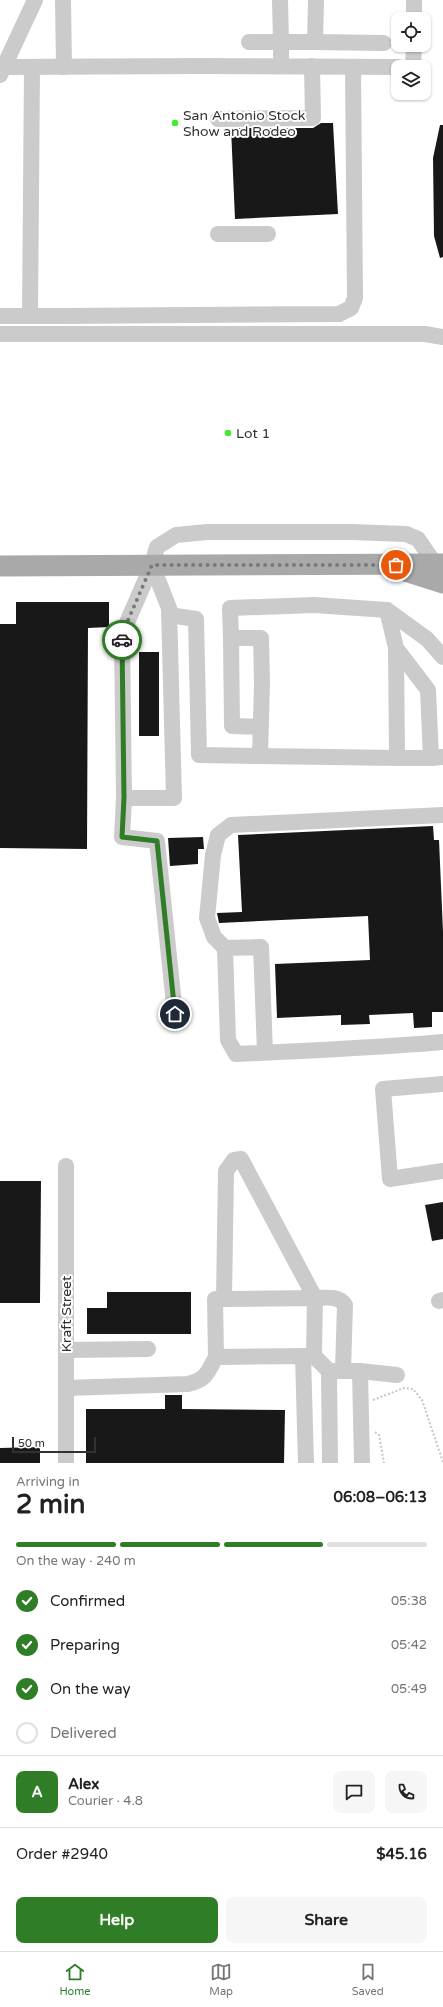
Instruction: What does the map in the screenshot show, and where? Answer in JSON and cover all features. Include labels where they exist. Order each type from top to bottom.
[{"type":"main road","points":[[0,566],[439,564]]},
{"type":"main road","points":[[383,565],[443,583]]},
{"type":"street","points":[[2,71],[34,0]]},
{"type":"street","points":[[63,0],[64,67]]},
{"type":"street","points":[[280,0],[280,66]]},
{"type":"street","points":[[315,42],[316,0]]},
{"type":"street","points":[[414,0],[414,12]]},
{"type":"street","points":[[249,42],[384,43]]},
{"type":"street","points":[[218,119],[313,118],[312,66]]},
{"type":"street","points":[[0,316],[339,314],[351,308],[355,298],[353,66]]},
{"type":"street","points":[[2,71],[32,67],[391,67]]},
{"type":"street","points":[[30,316],[32,67]]},
{"type":"street","points":[[218,234],[268,234]]},
{"type":"street","points":[[125,316],[126,334]]},
{"type":"street","points":[[0,334],[425,334],[443,337]]},
{"type":"street","points":[[175,1014],[157,841],[122,837],[124,798],[122,634],[152,565],[157,547],[176,535],[223,532],[351,532],[406,534],[418,539],[439,564]]},
{"type":"street","points":[[124,798],[174,798],[169,608],[152,565]]},
{"type":"street","points":[[261,727],[232,726],[230,608],[314,605],[388,610],[427,639],[443,657]]},
{"type":"street","points":[[388,610],[396,648],[397,758]]},
{"type":"street","points":[[169,615],[196,618],[199,755],[397,758],[437,757],[428,690],[396,648]]},
{"type":"street","points":[[231,638],[261,638],[262,683],[260,756]]},
{"type":"street","points":[[265,1052],[261,947],[225,948],[214,938],[207,918],[212,855],[218,835],[231,825],[443,815]]},
{"type":"street","points":[[225,948],[228,1040],[236,1054],[363,1049],[443,1042]]},
{"type":"street","points":[[443,1084],[383,1090],[390,1179],[443,1171]]},
{"type":"street","points":[[224,1299],[226,1171],[234,1160],[241,1159],[315,1298],[308,1356],[306,1463]]},
{"type":"street","name":"Kraft Street","points":[[66,1166],[66,1463]]},
{"type":"street","points":[[66,1388],[188,1384],[196,1382],[207,1375],[216,1358],[216,1300],[339,1299],[345,1305],[336,1371],[330,1463]]},
{"type":"street","points":[[66,1350],[148,1349]]},
{"type":"street","points":[[216,1358],[308,1356],[336,1371],[397,1374]]},
{"type":"street","points":[[360,1371],[362,1463]]},
{"type":"path","points":[[369,1404],[372,1401],[404,1388],[413,1389],[422,1400],[443,1462]]},
{"type":"path","points":[[370,1430],[378,1435],[384,1463]]},
{"type":"building","points":[[321,123],[333,123],[338,214],[235,219],[231,128],[313,128]]},
{"type":"building","points":[[440,125],[443,125],[443,257],[440,258],[434,236],[433,158]]},
{"type":"building","points":[[16,602],[109,602],[109,627],[88,628],[87,849],[0,848],[0,624],[16,624]]},
{"type":"building","points":[[139,652],[159,652],[159,736],[139,736]]},
{"type":"building","points":[[433,826],[434,840],[439,840],[443,932],[443,1012],[432,1012],[432,1027],[414,1028],[413,1013],[369,1015],[370,1024],[341,1025],[341,1015],[277,1018],[275,964],[370,960],[368,916],[219,923],[217,913],[242,912],[238,835]]},
{"type":"building","points":[[203,837],[204,849],[198,849],[198,864],[170,866],[168,838]]},
{"type":"building","points":[[0,1181],[41,1181],[40,1303],[0,1303]]},
{"type":"building","points":[[443,1202],[443,1239],[432,1241],[425,1205]]},
{"type":"building","points":[[107,1292],[191,1292],[191,1334],[87,1334],[87,1308],[107,1308]]},
{"type":"building","points":[[165,1395],[182,1395],[182,1409],[285,1410],[284,1463],[86,1463],[86,1409],[165,1409]]},
{"type":"building","points":[[40,1447],[40,1463],[0,1463],[0,1448]]},
{"type":"way so far","points":[[122,640],[122,634],[152,565],[396,565]]},
{"type":"place","name":"San Antonio Stock Show and Rodeo","points":[[175,123]]},
{"type":"place","name":"Lot 1","points":[[228,433]]},
{"type":"route","points":[[122,640],[124,798],[122,837],[157,841],[175,1014]]}]
